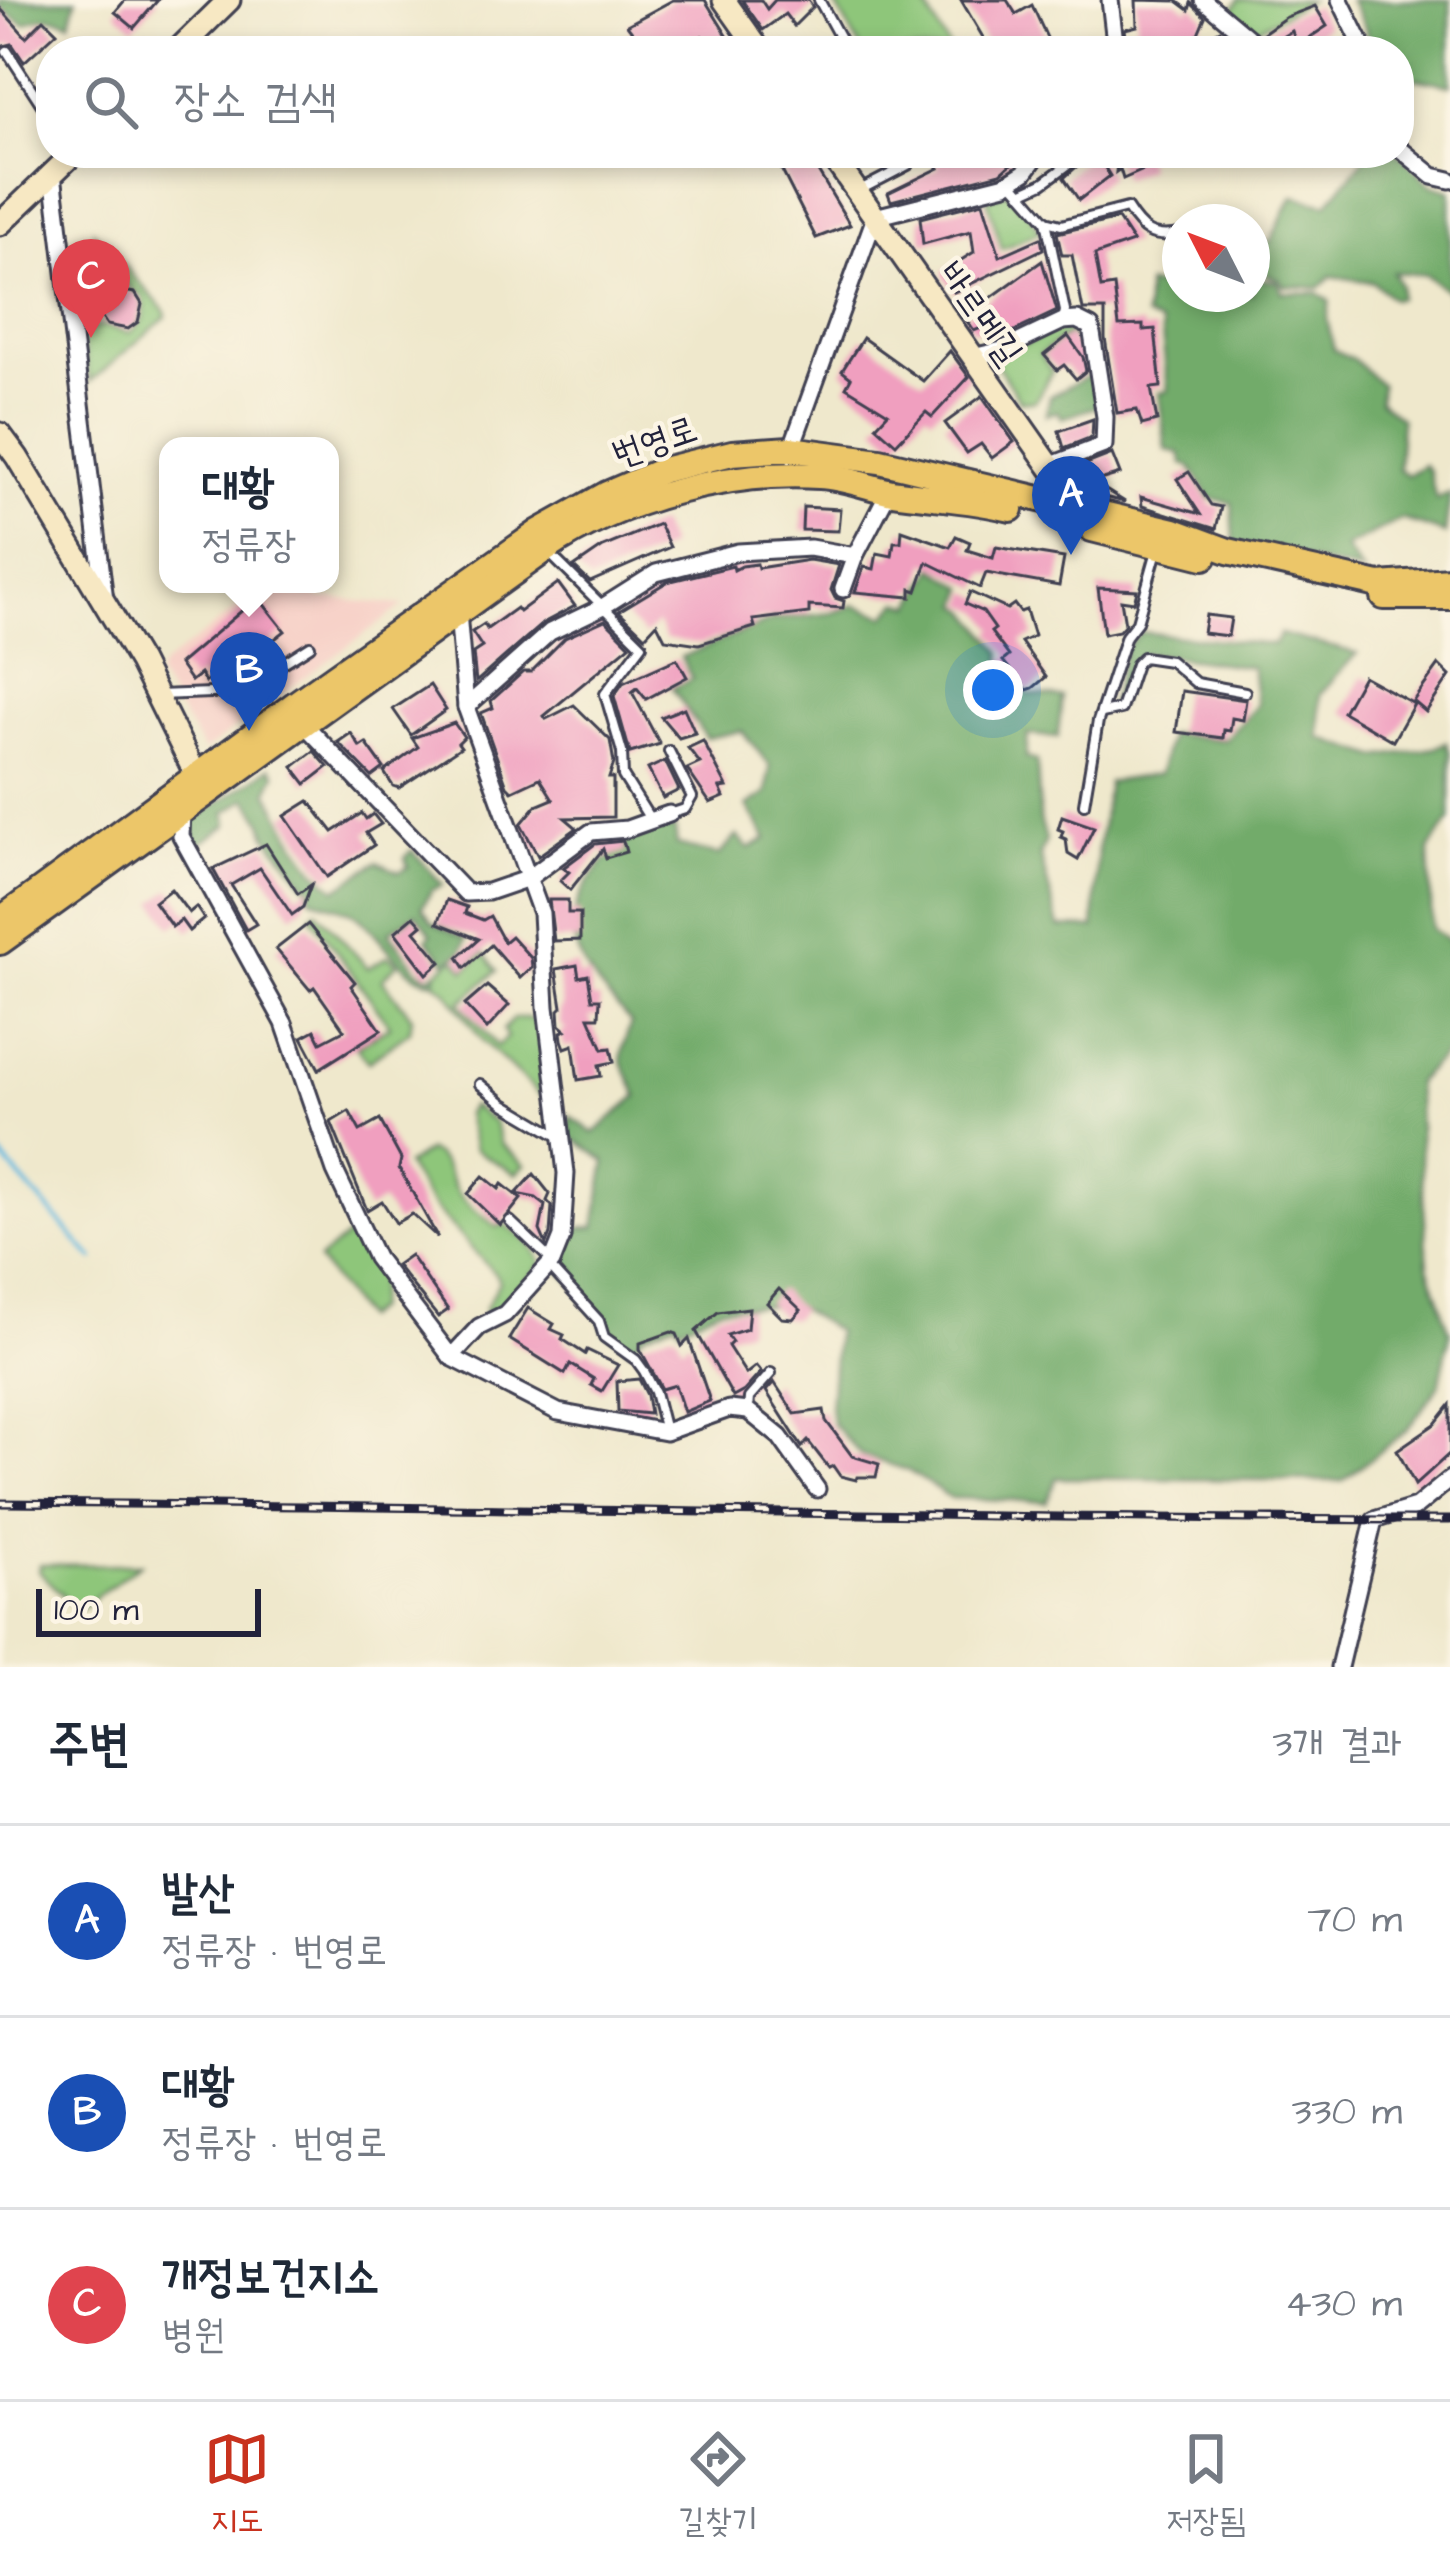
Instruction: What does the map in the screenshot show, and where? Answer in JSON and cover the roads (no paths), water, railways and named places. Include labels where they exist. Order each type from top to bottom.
[{"type":"main road","name":"번영로","points":[[0,920],[539,532],[663,470],[732,453],[790,449],[880,461],[1379,585],[1450,580]]},
{"type":"main road","name":"번영로","points":[[0,942],[545,550],[598,519],[719,480],[822,476],[889,491],[1000,506],[1359,594],[1400,599],[1450,597]]},
{"type":"street","points":[[192,36],[229,0]]},
{"type":"street","points":[[724,0],[749,36]]},
{"type":"street","points":[[1110,0],[1114,36]]},
{"type":"street","points":[[1203,0],[1246,36]]},
{"type":"street","points":[[1340,0],[1358,36]]},
{"type":"street","points":[[1414,160],[1433,176],[1450,180]]},
{"type":"street","points":[[0,224],[50,168]]},
{"type":"street","points":[[54,168],[107,611]]},
{"type":"street","name":"바르메길","points":[[841,168],[1080,509]]},
{"type":"street","points":[[786,476],[790,449],[874,217],[1016,187],[1028,168]]},
{"type":"street","points":[[973,357],[1002,350],[1063,320],[1091,327],[1105,417],[1104,445],[1049,466]]},
{"type":"street","points":[[0,434],[157,695],[196,775],[182,809],[181,836],[284,1023],[335,1171],[394,1288],[451,1357],[558,1412],[665,1432],[729,1408],[748,1411],[779,1437],[817,1489]]},
{"type":"street","points":[[843,589],[889,491]]},
{"type":"street","points":[[466,707],[550,632],[656,573],[738,552],[810,548],[855,556]]},
{"type":"street","points":[[451,1357],[479,1327],[505,1314],[551,1264],[562,1237],[566,1173],[546,1006],[541,913],[466,707],[458,612]]},
{"type":"street","points":[[304,724],[466,893],[488,892],[529,878],[591,832],[627,829],[669,814]]},
{"type":"street","points":[[1339,1667],[1375,1520],[1416,1507],[1450,1479]]},
{"type":"lane","points":[[819,0],[839,36]]},
{"type":"lane","points":[[7,51],[36,95]]},
{"type":"lane","points":[[857,191],[902,168]]},
{"type":"lane","points":[[1016,187],[1043,183],[1064,168]]},
{"type":"lane","points":[[1016,187],[1046,221],[1063,320]]},
{"type":"lane","points":[[1046,221],[1061,225],[1127,208],[1142,230],[1162,237]]},
{"type":"lane","points":[[1084,804],[1100,713],[1126,636],[1137,622],[1158,546]]},
{"type":"lane","points":[[545,550],[642,645],[605,694],[622,752],[623,776],[650,819]]},
{"type":"lane","points":[[157,695],[238,692],[310,646]]},
{"type":"lane","points":[[1100,713],[1121,709],[1143,656],[1170,661],[1196,683],[1245,692]]},
{"type":"lane","points":[[669,814],[685,809],[692,797],[670,751]]},
{"type":"lane","points":[[480,1084],[562,1138]]},
{"type":"lane","points":[[510,1221],[599,1321],[604,1336],[636,1360],[656,1392],[665,1432]]},
{"type":"lane","points":[[748,1411],[749,1398],[771,1372]]},
{"type":"waterway","points":[[0,1155],[93,1259]]},
{"type":"railway","points":[[0,1503],[1450,1520]]},
{"type":"place","name":"개정보건지소","points":[[91,338]]},
{"type":"place","name":"발산","points":[[1071,555]]},
{"type":"place","name":"대황","points":[[249,731]]}]
